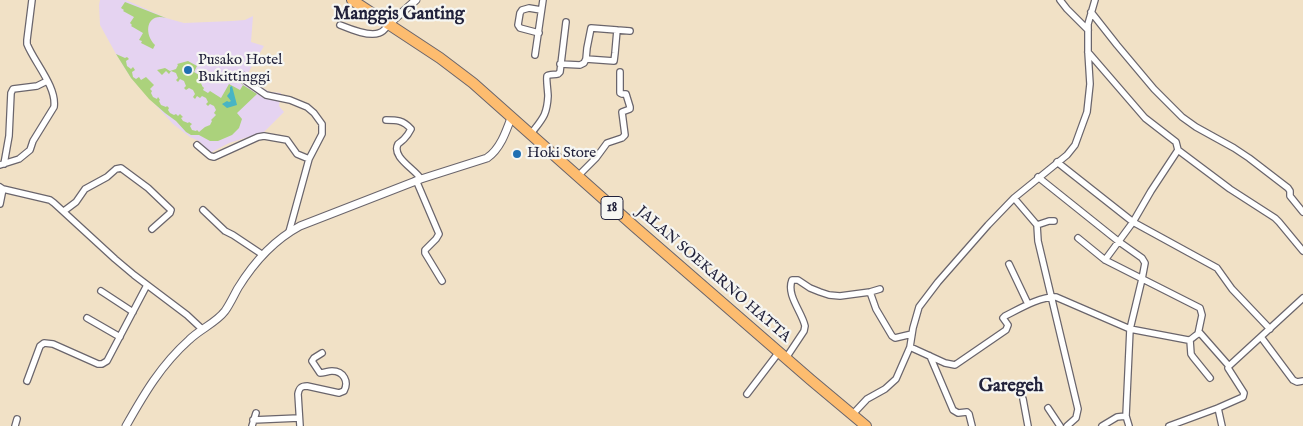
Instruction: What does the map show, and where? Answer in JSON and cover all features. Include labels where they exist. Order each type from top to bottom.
[{"type":"highway","name":"JALAN SOEKARNO HATTA","points":[[352,0],[473,83],[577,177],[866,426]]},
{"type":"street","points":[[2,164],[19,159],[30,150],[33,141],[54,107],[54,98],[47,81],[27,44],[32,0]]},
{"type":"street","points":[[340,25],[363,33],[378,34],[416,0]]},
{"type":"street","points":[[535,55],[543,0]]},
{"type":"street","points":[[1060,0],[1088,30]]},
{"type":"street","points":[[852,415],[867,399],[892,384],[896,379],[910,347],[919,307],[977,236],[1014,198],[1067,154],[1075,145],[1087,112],[1090,84],[1088,24],[1095,0]]},
{"type":"street","points":[[539,33],[520,28],[518,25],[522,10],[527,8],[541,10]]},
{"type":"street","points":[[1091,12],[1135,67],[1173,109],[1196,127],[1250,158],[1288,188],[1290,196],[1303,212]]},
{"type":"street","points":[[530,135],[544,116],[546,110],[548,87],[546,79],[549,75],[560,72],[566,22]]},
{"type":"street","points":[[560,64],[580,65],[584,63],[591,28],[630,31]]},
{"type":"street","points":[[586,59],[614,61],[617,30]]},
{"type":"street","points":[[1088,52],[1145,118],[1176,142],[1178,150],[1230,189],[1267,212],[1279,222],[1303,251]]},
{"type":"street","points":[[577,177],[596,158],[607,143],[622,138],[625,134],[622,112],[630,110],[630,107],[626,94],[620,93],[620,72]]},
{"type":"street","points":[[244,76],[246,82],[266,96],[298,102],[314,113],[322,124],[322,134],[309,160],[289,232]]},
{"type":"street","points":[[2,164],[9,136],[11,93],[13,89],[37,86],[47,81]]},
{"type":"street","points":[[126,426],[156,376],[190,339],[218,319],[253,266],[276,241],[300,226],[418,180],[481,160],[492,154],[503,138],[511,118]]},
{"type":"street","points":[[386,120],[400,120],[411,129],[398,144],[397,150],[399,158],[414,170],[439,234],[425,250],[425,253],[442,281]]},
{"type":"street","points":[[197,145],[212,157],[264,136],[287,140],[297,154],[309,160]]},
{"type":"street","points":[[1105,260],[1133,222],[1178,150]]},
{"type":"street","points":[[1057,162],[1133,222],[1217,268],[1232,289],[1270,329]]},
{"type":"street","points":[[64,211],[76,202],[85,189],[107,177],[116,169],[121,168],[148,188],[171,210],[152,229]]},
{"type":"street","points":[[1038,177],[1144,260],[1145,265],[1130,329],[1126,416],[1129,426]]},
{"type":"street","points":[[0,204],[1,188],[50,200],[115,259],[187,315],[202,329]]},
{"type":"street","points":[[1014,198],[1038,225],[1038,241],[1078,409],[1076,418],[1067,426]]},
{"type":"street","points":[[203,210],[225,231],[263,255]]},
{"type":"street","points":[[1038,225],[1054,221]]},
{"type":"street","points":[[910,347],[949,364],[958,364],[1008,328],[1004,321],[1005,316],[1028,304],[1051,296],[1063,299],[1130,329],[1190,340],[1198,334],[1202,315],[1200,308],[1105,260],[1078,238]]},
{"type":"street","points":[[1009,264],[1028,304]]},
{"type":"street","points":[[747,394],[804,331],[806,326],[792,295],[790,287],[792,280],[798,280],[810,288],[829,295],[840,296],[880,289]]},
{"type":"street","points":[[27,381],[40,346],[44,344],[53,344],[98,364],[107,361],[147,285]]},
{"type":"street","points":[[101,291],[133,312]]},
{"type":"street","points":[[870,292],[876,309],[892,336],[898,338],[912,334]]},
{"type":"street","points":[[1228,366],[1303,298]]},
{"type":"street","points":[[87,318],[120,337]]},
{"type":"street","points":[[1169,426],[1218,408],[1244,395],[1228,366],[1202,334],[1198,334]]},
{"type":"street","points":[[1261,337],[1293,380],[1297,382],[1303,381]]},
{"type":"street","points":[[1190,340],[1191,354],[1210,378]]},
{"type":"street","points":[[300,426],[298,418],[298,390],[303,386],[339,393],[344,391],[347,385],[345,378],[340,373],[330,371],[321,374],[312,359],[322,353]]},
{"type":"street","points":[[930,356],[954,410],[958,413],[967,412],[972,426]]},
{"type":"street","points":[[1023,399],[1028,426]]},
{"type":"street","points":[[1048,408],[1060,426]]},
{"type":"street","points":[[1218,408],[1222,426]]},
{"type":"street","points":[[256,412],[252,423],[298,418]]},
{"type":"street","points":[[1102,426],[1126,416]]},
{"type":"street","points":[[15,426],[17,419]]},
{"type":"shaded area","name":"Pusako Hotel Bukittinggi","points":[[100,0],[126,0],[166,18],[184,23],[245,20],[253,16],[251,42],[264,46],[245,78],[270,92],[281,93],[279,106],[284,112],[264,132],[229,143],[210,153],[199,141],[190,137],[173,124],[131,78],[100,25]]},
{"type":"green space","points":[[125,2],[166,18],[155,18],[149,25],[149,35],[155,45],[153,49],[139,40],[143,33],[131,26],[130,23],[134,17],[121,8]]},
{"type":"green space","points":[[116,54],[129,59],[126,61],[127,66],[131,69],[133,67],[135,70],[132,72],[133,77],[136,79],[139,77],[141,80],[146,77],[154,85],[150,89],[151,93],[153,97],[157,99],[158,97],[161,105],[167,106],[170,113],[174,115],[178,116],[180,114],[183,117],[181,118],[183,121],[192,124],[190,126],[192,130],[199,132],[210,125],[211,120],[216,115],[214,113],[216,110],[214,106],[210,104],[208,106],[206,98],[202,96],[200,98],[197,96],[195,99],[193,97],[195,94],[193,90],[189,88],[186,90],[184,88],[186,86],[184,81],[180,79],[178,82],[176,80],[178,78],[176,73],[171,71],[169,74],[166,71],[162,75],[157,70],[165,68],[170,71],[176,69],[177,64],[188,61],[197,66],[194,72],[199,75],[203,69],[207,72],[201,84],[204,88],[203,90],[208,93],[210,91],[221,98],[229,84],[240,90],[243,85],[257,94],[237,113],[242,119],[239,128],[232,135],[218,141],[210,141],[199,135],[191,135],[186,132],[176,121],[149,99],[131,78]]},
{"type":"green space","points":[[236,76],[240,79],[243,85],[234,78]]},
{"type":"water","points":[[232,86],[237,105],[227,108],[222,104],[231,101],[227,96]]},
{"type":"place","name":"Pusako Hotel Bukittinggi","points":[[188,70]]},
{"type":"place","name":"Hoki Store","points":[[517,154]]},
{"type":"district","name":"Manggis Ganting","points":[[399,15]]},
{"type":"district","name":"Garegeh","points":[[1011,387]]}]
